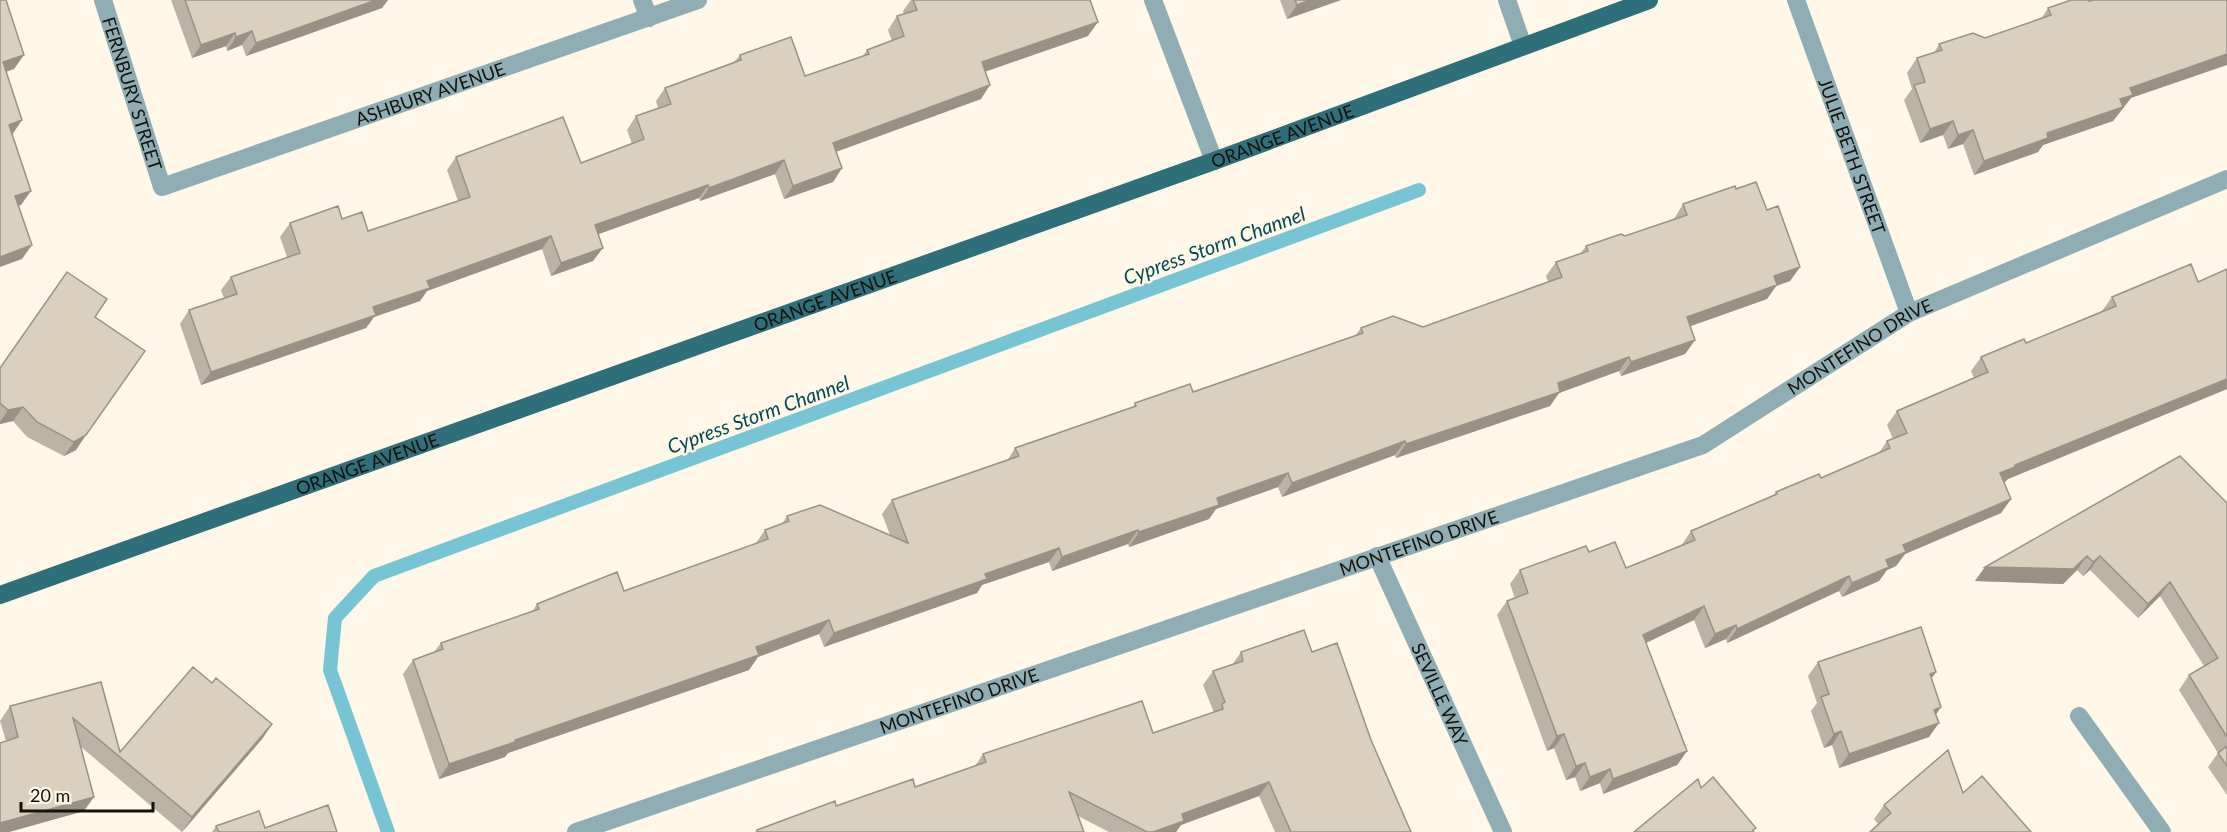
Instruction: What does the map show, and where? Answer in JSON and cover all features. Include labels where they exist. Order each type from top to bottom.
[{"type":"main road","name":"ORANGE AVENUE","points":[[0,595],[1214,161],[1649,0]]},
{"type":"street","name":"FERNBURY STREET","points":[[103,0],[162,187]]},
{"type":"street","points":[[642,0],[649,18]]},
{"type":"street","name":"ASHBURY AVENUE","points":[[162,187],[698,0]]},
{"type":"street","points":[[1153,0],[1214,161]]},
{"type":"street","points":[[1507,0],[1523,46]]},
{"type":"street","name":"JULIE BETH STREET","points":[[1796,0],[1909,313]]},
{"type":"street","name":"MONTEFINO DRIVE","points":[[576,832],[1702,445],[1909,313],[2227,179]]},
{"type":"street","name":"SEVILLE WAY","points":[[1377,556],[1503,832]]},
{"type":"street","points":[[2079,716],[2162,832]]},
{"type":"building","points":[[0,0],[6,0],[24,55],[3,62],[22,120],[9,125],[31,191],[15,196],[32,245],[0,257]]},
{"type":"building","points":[[185,0],[376,0],[256,43],[252,31],[236,37],[235,33],[201,45]]},
{"type":"building","points":[[913,0],[1090,0],[1098,22],[982,62],[990,85],[833,143],[842,168],[793,186],[784,160],[709,188],[708,185],[595,225],[603,248],[561,263],[551,236],[427,281],[430,288],[373,307],[376,315],[211,372],[189,310],[237,294],[231,277],[300,253],[290,223],[338,206],[342,219],[362,212],[368,231],[470,197],[456,157],[563,117],[581,163],[644,139],[636,116],[671,104],[665,88],[741,60],[740,55],[791,37],[805,76],[869,54],[867,50],[904,36],[897,16],[917,10]]},
{"type":"building","points":[[1295,0],[1310,0],[1297,5]]},
{"type":"building","points":[[2071,0],[2227,0],[2227,54],[2130,88],[2133,95],[2120,99],[2123,107],[2047,133],[2048,138],[1984,161],[1973,130],[1958,135],[1953,121],[1930,129],[1914,85],[1925,82],[1917,58],[1942,50],[1939,44],[1973,33],[1985,38],[2051,15],[2048,8]]},
{"type":"building","points":[[1756,182],[1767,210],[1778,206],[1800,267],[1774,276],[1777,285],[1687,317],[1695,340],[1631,362],[1629,357],[1558,383],[1560,392],[1406,444],[1405,441],[1292,483],[1288,473],[1217,498],[1219,505],[1139,532],[1138,530],[1062,557],[1059,548],[985,574],[987,579],[834,633],[829,620],[756,647],[759,655],[449,764],[413,660],[443,649],[441,643],[539,609],[537,604],[617,572],[624,591],[768,539],[765,530],[789,521],[787,516],[820,505],[908,543],[892,500],[1019,456],[1015,448],[1136,406],[1135,403],[1190,384],[1193,392],[1363,333],[1361,328],[1393,316],[1423,327],[1562,277],[1556,262],[1588,251],[1586,246],[1621,234],[1625,236],[1687,215],[1683,204],[1735,186],[1736,189]]},
{"type":"building","points":[[2191,264],[2198,282],[2227,269],[2227,379],[2000,473],[2011,499],[1903,545],[1906,552],[1886,560],[1889,567],[1852,583],[1849,576],[1737,629],[1736,625],[1715,634],[1704,606],[1643,635],[1687,751],[1613,779],[1610,769],[1590,777],[1585,763],[1576,766],[1564,734],[1557,736],[1507,601],[1528,593],[1520,570],[1586,546],[1589,552],[1615,542],[1626,568],[1695,540],[1691,531],[1819,474],[1821,478],[1890,448],[1887,441],[1907,433],[1897,411],[1988,372],[1981,357],[2024,339],[2026,343],[2116,306],[2112,297]]},
{"type":"building","points":[[67,272],[107,299],[95,317],[145,351],[86,435],[74,442],[37,422],[23,407],[8,410],[0,403],[0,368]]},
{"type":"building","points":[[2180,456],[2227,503],[2227,737],[2189,675],[2218,658],[2170,582],[2148,604],[2100,556],[2093,562],[2087,556],[2073,569],[1985,567]]},
{"type":"building","points":[[1921,627],[1936,672],[1930,674],[1941,707],[1934,710],[1939,723],[1849,754],[1841,731],[1834,734],[1821,697],[1829,694],[1818,662]]},
{"type":"building","points":[[1304,630],[1312,652],[1337,643],[1371,740],[1411,832],[1291,832],[1269,782],[1182,814],[1184,821],[1153,832],[1147,832],[1069,792],[1084,832],[758,832],[757,830],[835,801],[836,806],[913,779],[915,787],[986,762],[983,754],[1142,701],[1153,733],[1223,709],[1222,704],[1225,702],[1213,671],[1243,661],[1241,652]]},
{"type":"building","points":[[193,667],[212,683],[216,678],[272,724],[192,817],[73,718],[94,797],[0,823],[0,743],[18,737],[10,706],[101,682],[120,752]]},
{"type":"building","points":[[2227,746],[2227,766],[2218,753]]},
{"type":"building","points":[[1948,750],[1963,793],[1982,776],[2031,832],[1870,832],[1891,813],[1884,805]]},
{"type":"building","points":[[1713,777],[1756,828],[1754,832],[1634,832],[1698,779],[1701,788]]},
{"type":"building","points":[[328,805],[337,832],[219,832],[216,826],[259,811],[265,828]]},
{"type":"waterway","name":"Cypress Storm Channel","points":[[388,832],[330,670],[335,618],[374,576],[1419,190]]}]
